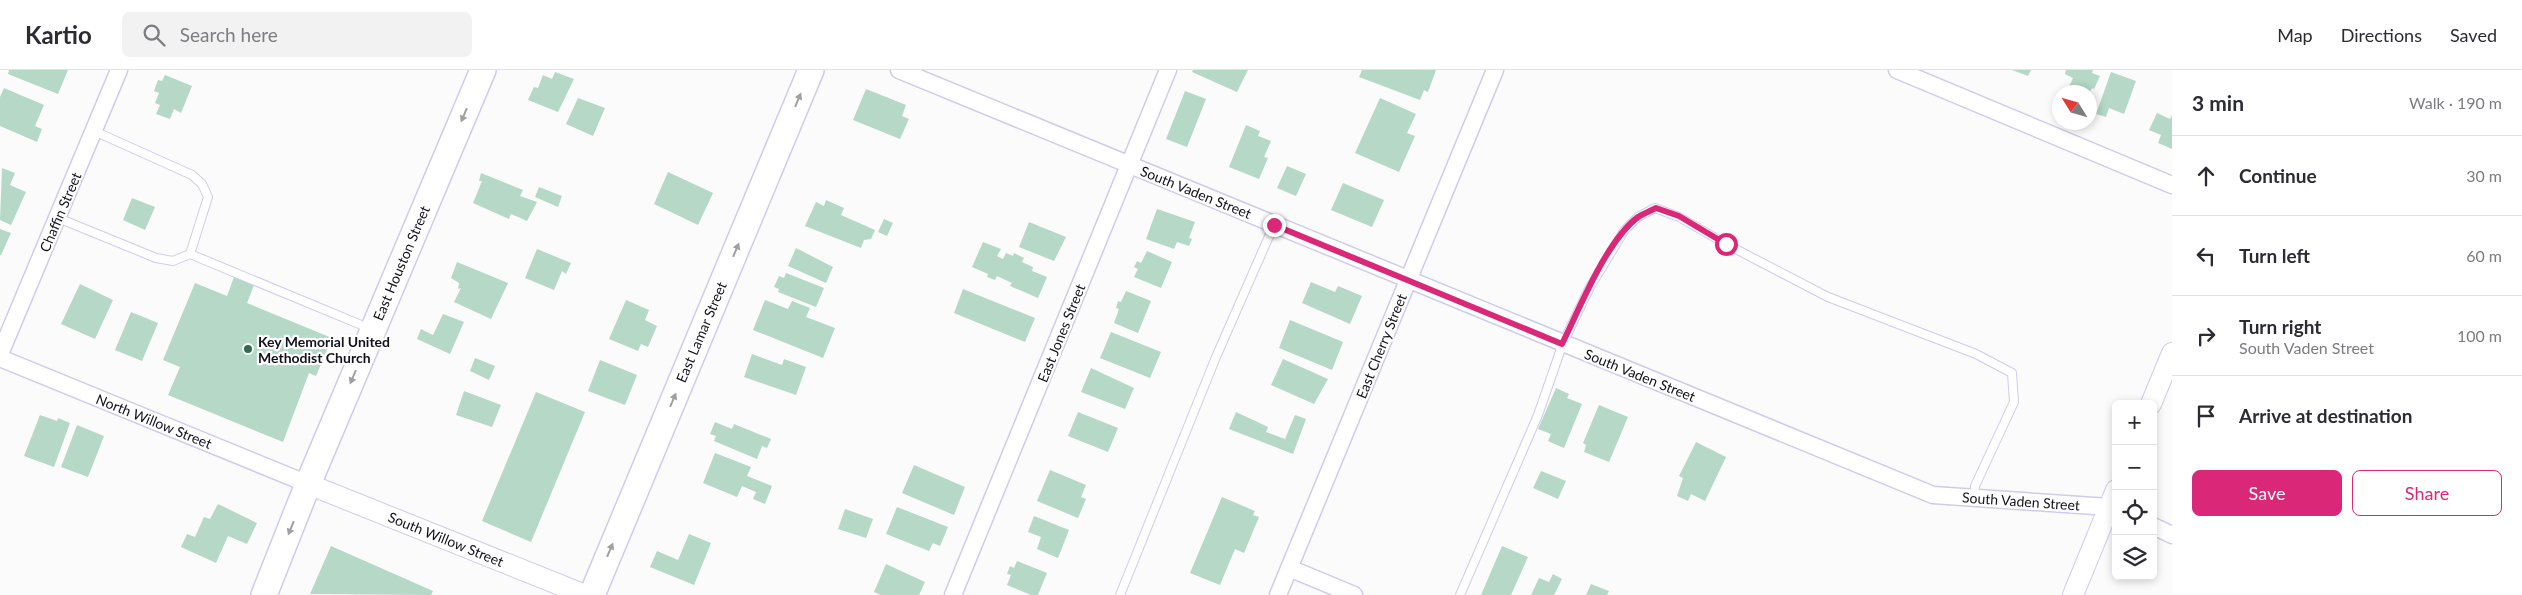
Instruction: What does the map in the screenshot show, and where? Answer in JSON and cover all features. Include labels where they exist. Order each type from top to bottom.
[{"type":"main road","name":"East Houston Street","points":[[264,595],[308,484],[483,70]]},
{"type":"main road","name":"East Lamar Street","points":[[592,595],[811,70]]},
{"type":"street","name":"Chaffin Street","points":[[0,356],[119,70]]},
{"type":"street","name":"South Vaden Street","points":[[899,70],[1408,281],[1934,495],[1974,499],[2112,502]]},
{"type":"street","name":"East Jones Street","points":[[953,595],[1168,70]]},
{"type":"street","name":"East Cherry Street","points":[[1278,595],[1495,70]]},
{"type":"street","points":[[1897,70],[2172,185]]},
{"type":"street","name":"North Willow Street","points":[[0,356],[308,484]]},
{"type":"street","points":[[2153,400],[2171,359]]},
{"type":"street","name":"South Willow Street","points":[[308,484],[584,595]]},
{"type":"street","points":[[2073,595],[2112,507]]},
{"type":"street","points":[[2157,528],[2172,534]]},
{"type":"street","points":[[1289,568],[1354,595]]},
{"type":"lane","points":[[94,131],[192,175],[202,184],[208,197],[190,254]]},
{"type":"lane","points":[[1460,595],[1538,415],[1562,344],[1590,287],[1624,231],[1638,217],[1656,208],[1679,216],[1726,244],[1828,297],[1976,354],[2012,373],[2014,402],[1975,486],[1974,499]]},
{"type":"lane","points":[[58,218],[156,258],[174,261],[190,254],[373,330]]},
{"type":"lane","points":[[1120,595],[1216,357],[1274,225]]},
{"type":"building","points":[[9,70],[68,70],[58,94],[8,74]]},
{"type":"building","points":[[1193,70],[1248,70],[1237,92],[1192,72]]},
{"type":"building","points":[[1362,70],[1436,70],[1428,92],[1424,90],[1420,100],[1359,77]]},
{"type":"building","points":[[2012,70],[2031,70],[2028,76]]},
{"type":"building","points":[[2066,70],[2093,70],[2092,73],[2100,76],[2096,85],[2070,85],[2073,78],[2065,74]]},
{"type":"building","points":[[555,72],[574,79],[558,112],[528,100],[534,87],[538,88],[543,75],[552,79]]},
{"type":"building","points":[[2111,72],[2136,81],[2124,114],[2109,108],[2106,117],[2097,114]]},
{"type":"building","points":[[165,75],[192,86],[181,113],[174,109],[170,119],[156,114],[160,105],[155,103],[159,93],[154,91],[158,80],[162,81]]},
{"type":"building","points":[[4,88],[44,105],[35,126],[42,129],[37,142],[0,126],[0,97]]},
{"type":"building","points":[[866,89],[906,105],[902,116],[909,119],[900,139],[853,120]]},
{"type":"building","points":[[1185,91],[1206,99],[1187,147],[1166,139]]},
{"type":"building","points":[[578,98],[605,108],[593,136],[566,124]]},
{"type":"building","points":[[1380,98],[1416,114],[1407,133],[1415,136],[1399,172],[1355,153]]},
{"type":"building","points":[[2157,113],[2170,119],[2172,115],[2172,149],[2158,143],[2161,135],[2149,130]]},
{"type":"building","points":[[1246,125],[1260,131],[1258,136],[1271,141],[1264,157],[1268,158],[1259,179],[1229,167]]},
{"type":"building","points":[[1287,166],[1306,174],[1296,196],[1277,188]]},
{"type":"building","points":[[2,168],[15,173],[10,185],[26,192],[11,225],[0,220]]},
{"type":"building","points":[[668,172],[713,193],[698,225],[654,204]]},
{"type":"building","points":[[481,173],[523,190],[520,196],[537,202],[527,221],[511,214],[509,219],[473,203],[482,181],[479,181]]},
{"type":"building","points":[[1343,183],[1384,200],[1372,227],[1331,210]]},
{"type":"building","points":[[539,187],[562,196],[558,207],[535,197]]},
{"type":"building","points":[[132,198],[155,207],[145,230],[123,220]]},
{"type":"building","points":[[826,200],[844,208],[841,215],[875,230],[871,239],[864,240],[861,248],[805,226],[816,202],[824,206]]},
{"type":"building","points":[[1157,209],[1195,222],[1189,238],[1192,239],[1189,246],[1177,242],[1174,249],[1146,239]]},
{"type":"building","points":[[884,219],[893,223],[887,236],[878,232]]},
{"type":"building","points":[[1029,222],[1066,237],[1054,261],[1019,247]]},
{"type":"building","points":[[0,229],[11,233],[1,255],[0,255]]},
{"type":"building","points":[[983,242],[1001,249],[997,256],[1003,259],[1006,253],[1013,256],[1014,253],[1024,258],[1022,262],[1033,267],[1032,271],[1047,277],[1038,298],[1010,286],[1012,283],[997,276],[995,280],[987,277],[988,274],[972,267]]},
{"type":"building","points":[[796,248],[833,267],[826,283],[788,266]]},
{"type":"building","points":[[537,249],[571,263],[566,274],[562,271],[554,290],[525,278]]},
{"type":"building","points":[[1147,251],[1172,262],[1161,288],[1134,277],[1138,269],[1134,267],[1137,261],[1141,263]]},
{"type":"building","points":[[457,262],[508,283],[491,319],[454,302],[461,288],[458,289],[459,283],[451,278]]},
{"type":"building","points":[[786,273],[824,288],[816,307],[778,292],[779,289],[774,287],[779,276],[784,278]]},
{"type":"building","name":"Key Memorial United Methodist Church","points":[[234,277],[254,285],[247,303],[332,338],[316,376],[309,373],[283,442],[168,395],[180,367],[163,360],[195,283],[227,296]]},
{"type":"building","points":[[1311,282],[1335,292],[1338,286],[1362,296],[1350,324],[1302,303]]},
{"type":"building","points":[[80,284],[113,300],[95,339],[61,324]]},
{"type":"building","points":[[963,289],[1035,318],[1025,342],[954,313]]},
{"type":"building","points":[[1126,291],[1151,301],[1138,333],[1114,323],[1119,309],[1116,308],[1118,301],[1121,302]]},
{"type":"building","points":[[626,300],[649,310],[645,320],[657,326],[648,347],[641,344],[638,351],[609,339]]},
{"type":"building","points":[[765,300],[788,309],[792,301],[810,308],[806,317],[835,328],[823,358],[753,330]]},
{"type":"building","points":[[131,312],[158,323],[142,361],[115,350]]},
{"type":"building","points":[[443,314],[464,322],[450,354],[417,339],[421,329],[433,335]]},
{"type":"building","points":[[1290,320],[1343,342],[1332,370],[1279,348]]},
{"type":"building","points":[[1111,332],[1161,352],[1150,378],[1100,358]]},
{"type":"building","points":[[752,354],[782,365],[784,359],[806,367],[796,395],[744,377]]},
{"type":"building","points":[[475,358],[495,366],[489,380],[470,371]]},
{"type":"building","points":[[1283,359],[1328,379],[1314,404],[1271,385]]},
{"type":"building","points":[[600,360],[637,375],[625,405],[588,391]]},
{"type":"building","points":[[1091,368],[1134,388],[1125,409],[1081,392]]},
{"type":"building","points":[[1556,388],[1569,394],[1567,398],[1582,404],[1564,448],[1548,441],[1551,434],[1538,429]]},
{"type":"building","points":[[464,391],[501,405],[492,427],[456,415]]},
{"type":"building","points":[[536,392],[585,412],[531,542],[482,521]]},
{"type":"building","points":[[1599,405],[1628,417],[1609,462],[1584,452],[1586,445],[1583,443]]},
{"type":"building","points":[[1078,412],[1118,428],[1108,452],[1068,436]]},
{"type":"building","points":[[1236,412],[1268,427],[1266,432],[1285,439],[1295,415],[1306,419],[1293,454],[1229,429]]},
{"type":"building","points":[[40,415],[57,421],[58,418],[70,423],[54,467],[24,456]]},
{"type":"building","points":[[715,422],[732,429],[734,424],[771,439],[767,448],[762,446],[757,459],[714,441],[716,436],[710,434]]},
{"type":"building","points":[[77,425],[104,436],[88,477],[61,467]]},
{"type":"building","points":[[1696,442],[1726,457],[1705,501],[1691,494],[1688,501],[1677,496],[1683,478],[1679,476]]},
{"type":"building","points":[[715,453],[751,467],[747,476],[772,486],[765,504],[753,499],[756,492],[742,486],[737,497],[703,483]]},
{"type":"building","points":[[914,465],[965,487],[954,515],[902,493]]},
{"type":"building","points":[[1050,470],[1086,485],[1081,497],[1086,499],[1078,518],[1037,501]]},
{"type":"building","points":[[1541,471],[1566,481],[1558,499],[1533,488]]},
{"type":"building","points":[[1222,497],[1255,511],[1253,515],[1259,517],[1244,553],[1235,549],[1220,585],[1190,573]]},
{"type":"building","points":[[218,504],[257,523],[247,544],[228,536],[216,563],[181,547],[187,534],[195,537],[204,517],[210,519]]},
{"type":"building","points":[[897,507],[948,527],[940,546],[933,543],[929,551],[886,534]]},
{"type":"building","points":[[845,509],[873,519],[866,538],[838,529]]},
{"type":"building","points":[[1034,516],[1069,530],[1058,558],[1037,549],[1041,537],[1028,532]]},
{"type":"building","points":[[689,534],[711,543],[694,585],[650,567],[657,551],[678,560]]},
{"type":"building","points":[[331,546],[433,591],[431,595],[310,594]]},
{"type":"building","points":[[1502,546],[1528,557],[1511,595],[1481,595]]},
{"type":"building","points":[[1017,561],[1047,573],[1038,595],[1031,595],[1007,585],[1011,575],[1007,574],[1010,566],[1014,568]]},
{"type":"building","points":[[886,564],[925,582],[919,595],[881,595],[874,592]]},
{"type":"building","points":[[1553,574],[1562,579],[1554,595],[1531,595],[1539,578],[1549,582]]},
{"type":"building","points":[[1591,584],[1609,591],[1607,595],[1586,595]]},
{"type":"place","name":"Key Memorial United Methodist Church","points":[[248,349]]},
{"type":"route","points":[[1274,225],[1562,344],[1609,253],[1624,231],[1638,217],[1656,208],[1679,216],[1726,244]]}]
